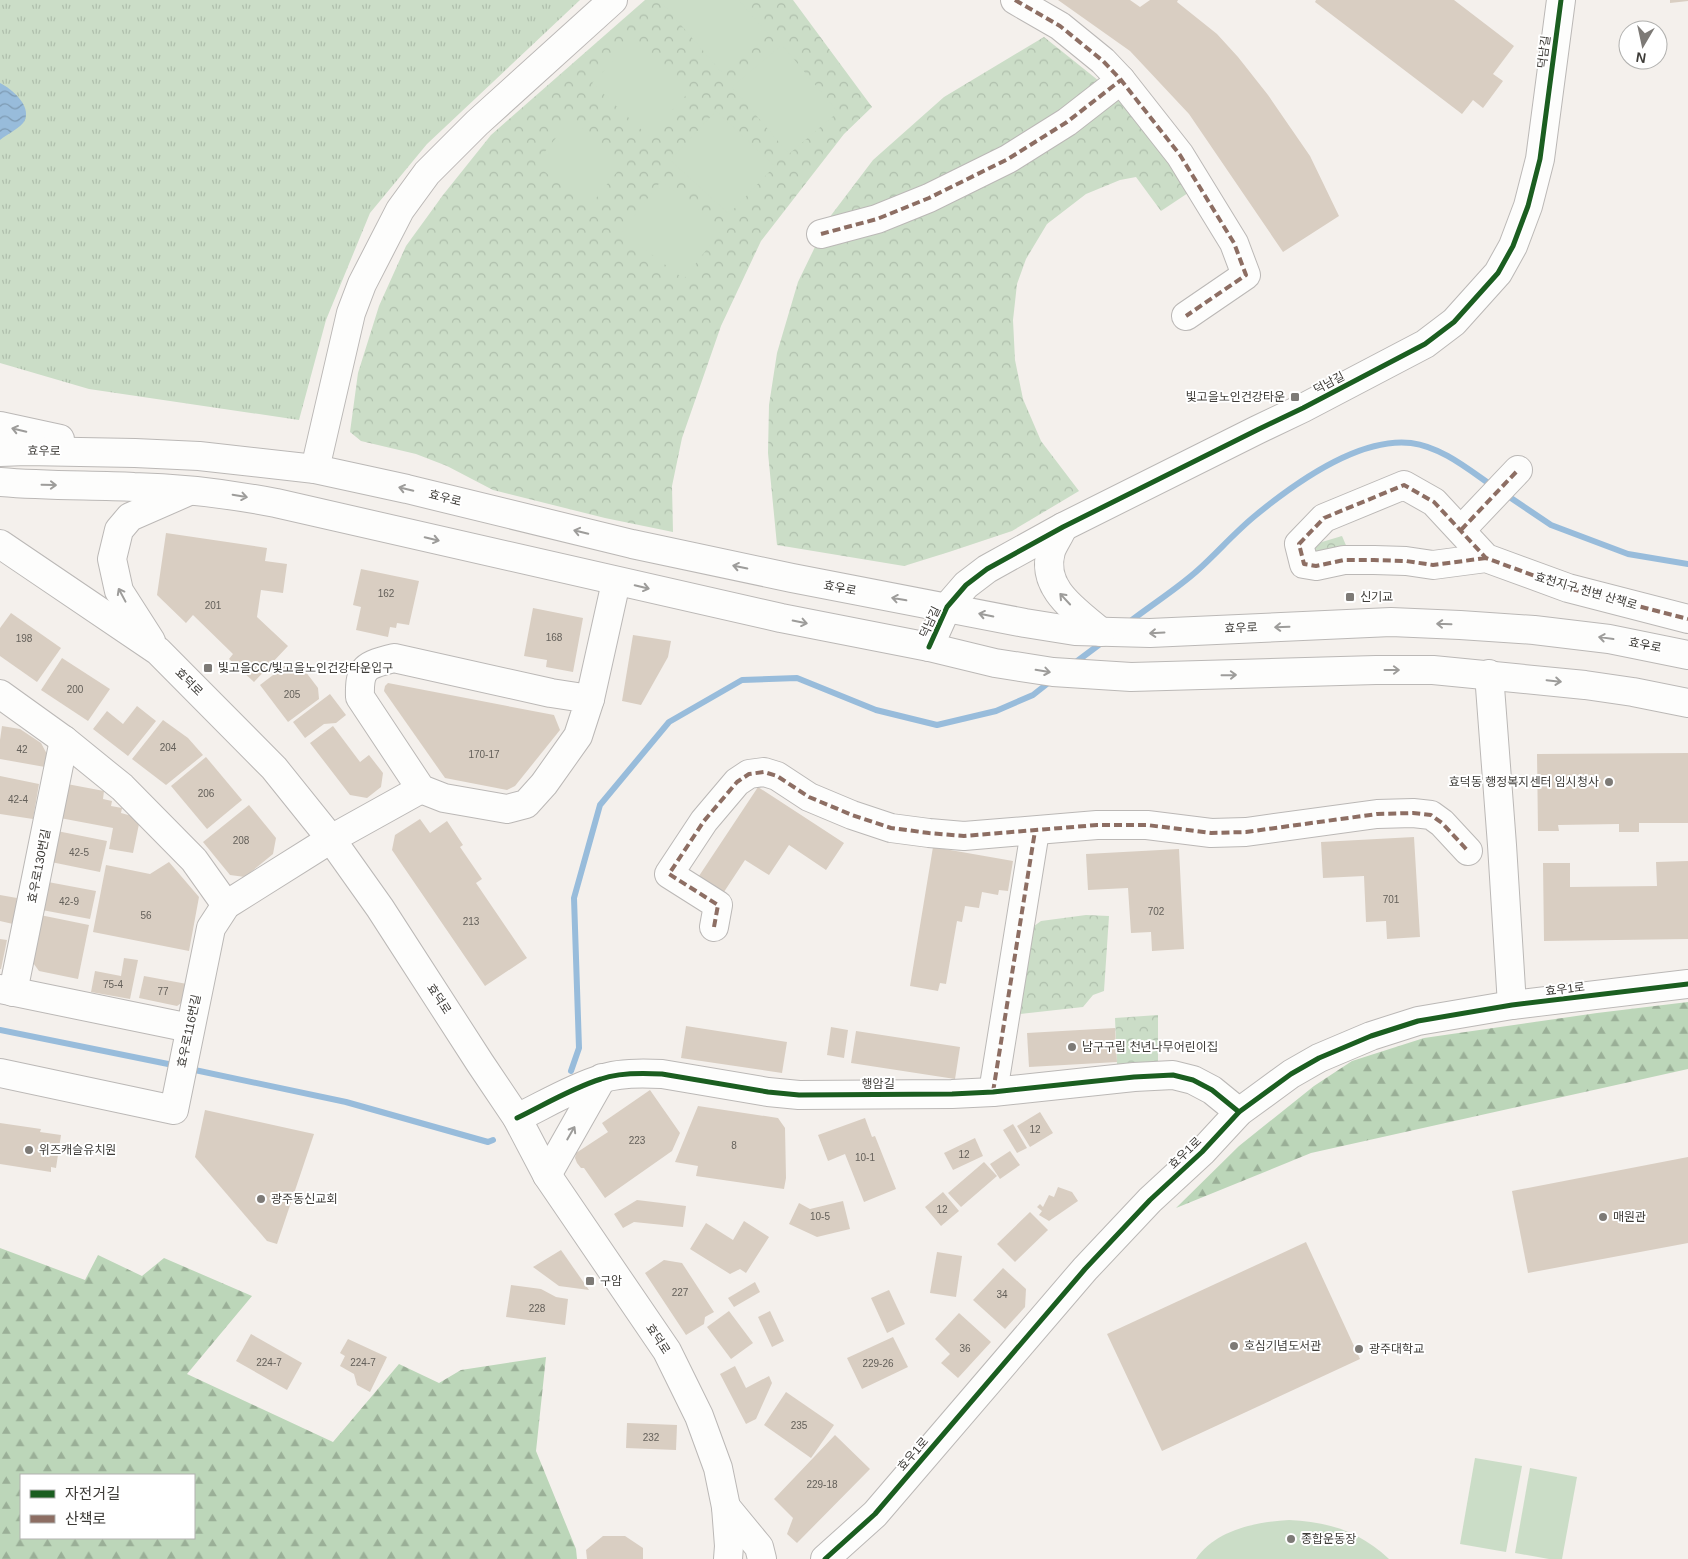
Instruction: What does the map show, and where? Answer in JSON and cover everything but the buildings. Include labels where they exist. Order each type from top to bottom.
[{"type":"street","points":[[315,469],[351,313],[362,284],[400,210],[427,173],[477,123],[613,0]]},
{"type":"street","points":[[1016,0],[1060,26],[1103,61],[1121,80],[1180,155],[1234,243],[1246,275],[1186,316]]},
{"type":"street","name":"덕남길","points":[[929,647],[947,607],[966,585],[987,569],[1064,527],[1303,408],[1425,344],[1454,322],[1498,273],[1514,246],[1528,206],[1537,178],[1561,0]]},
{"type":"street","points":[[821,234],[885,216],[929,198],[1008,159],[1067,122],[1121,80]]},
{"type":"street","points":[[0,426],[118,452]]},
{"type":"street","name":"효우로","points":[[0,452],[118,452],[208,457],[315,469],[407,489],[632,544],[871,594],[1075,631],[1150,633],[1391,622],[1460,624],[1609,639],[1688,654]]},
{"type":"street","points":[[1461,530],[1513,475]]},
{"type":"street","points":[[0,482],[137,487],[235,495],[781,618],[929,647],[995,663],[1054,672],[1131,677],[1433,670],[1489,674],[1585,685],[1634,692],[1688,704]]},
{"type":"street","name":"효천지구 천변 산책로","points":[[1486,558],[1434,502],[1404,486],[1324,518],[1299,544],[1304,564],[1316,566],[1344,560],[1406,561],[1433,564],[1486,558],[1568,588],[1688,619]]},
{"type":"street","points":[[158,651],[119,591],[112,559],[119,530],[130,517],[191,491]]},
{"type":"street","points":[[1064,527],[1051,552],[1051,578],[1054,587],[1064,600],[1101,632]]},
{"type":"street","name":"효덕로","points":[[0,544],[62,588],[158,651],[274,768],[331,839],[380,908],[517,1118],[547,1175],[667,1351],[702,1425],[718,1468],[726,1507],[728,1559]]},
{"type":"street","points":[[0,556],[62,588]]},
{"type":"street","points":[[590,699],[551,693],[394,658],[372,663],[360,679],[360,697],[421,789],[444,798],[507,809],[526,804],[544,784],[578,736],[590,699],[616,582]]},
{"type":"street","points":[[1489,674],[1512,1005]]},
{"type":"street","points":[[0,694],[64,740],[122,787],[194,860],[226,905]]},
{"type":"street","name":"효우로130번길","points":[[64,740],[7,991],[188,1036]]},
{"type":"street","points":[[714,927],[718,905],[669,874],[708,815],[737,782],[749,774],[764,772],[777,776],[809,797],[852,815],[891,828],[964,836],[1035,832],[1098,825],[1147,825],[1211,833],[1246,832],[1377,814],[1413,813],[1430,816],[1442,823],[1468,852]]},
{"type":"street","name":"효우로116번길","points":[[0,1073],[174,1110],[211,928],[226,905],[331,839],[421,789]]},
{"type":"street","points":[[993,1092],[1035,832]]},
{"type":"street","name":"효우1로","points":[[825,1559],[875,1514],[1085,1269],[1150,1200],[1202,1152],[1239,1112],[1291,1074],[1319,1058],[1371,1036],[1418,1021],[1512,1005],[1688,984]]},
{"type":"street","name":"행암길","points":[[517,1118],[602,1078],[645,1073],[799,1095],[993,1092],[1134,1077],[1173,1075],[1193,1080],[1212,1090],[1239,1112]]},
{"type":"street","points":[[547,1175],[602,1078]]},
{"type":"street","points":[[726,1507],[759,1547],[762,1559]]},
{"type":"green space","points":[[0,0],[580,0],[427,144],[370,213],[326,320],[299,420],[89,389],[0,363]]},
{"type":"green space","points":[[645,0],[793,0],[872,107],[844,134],[761,241],[721,326],[682,438],[672,486],[673,532],[605,518],[493,490],[447,466],[416,454],[361,441],[350,432],[358,373],[379,306],[406,246],[443,195],[491,135]]},
{"type":"green space","points":[[668,0],[739,0],[769,35],[723,74],[663,4]]},
{"type":"green space","points":[[1044,37],[1109,89],[1158,143],[1191,191],[1161,211],[1136,177],[1120,180],[1086,194],[1047,224],[1026,259],[1017,284],[1013,320],[1015,360],[1023,399],[1041,441],[1079,491],[1012,531],[904,566],[777,545],[768,453],[769,405],[777,353],[798,282],[829,218],[873,160],[944,97]]},
{"type":"green space","points":[[635,38],[690,91],[648,136],[592,83]]},
{"type":"green space","points":[[782,45],[838,112],[789,154],[732,87]]},
{"type":"green space","points":[[716,111],[775,166],[729,214],[670,160]]},
{"type":"green space","points":[[571,119],[624,163],[589,207],[535,164]]},
{"type":"green space","points":[[661,181],[723,228],[684,279],[622,232]]},
{"type":"green space","points":[[1342,536],[1348,550],[1314,558],[1305,547]]},
{"type":"green space","points":[[1086,915],[1109,916],[1104,991],[1093,995],[1083,1007],[1020,1014],[1030,929],[1041,921]]},
{"type":"green space","points":[[1688,1002],[1688,1069],[1311,1153],[1176,1208],[1239,1146],[1314,1086],[1352,1061],[1424,1038]]},
{"type":"green space","points":[[1158,1015],[1158,1063],[1117,1065],[1115,1018]]},
{"type":"green space","points":[[0,1248],[85,1280],[98,1255],[142,1276],[164,1258],[252,1296],[187,1374],[333,1442],[399,1364],[439,1383],[461,1370],[546,1357],[536,1451],[576,1549],[577,1559],[0,1559]]},
{"type":"green space","points":[[1475,1458],[1522,1466],[1506,1552],[1460,1544]]},
{"type":"green space","points":[[1530,1468],[1577,1477],[1562,1559],[1549,1559],[1515,1553]]},
{"type":"green space","name":"종합운동장","points":[[1289,1520],[1317,1523],[1343,1530],[1366,1541],[1389,1559],[1196,1559],[1204,1549],[1225,1534],[1263,1523]]},
{"type":"water","points":[[0,83],[19,98],[23,103],[26,114],[25,120],[20,126],[0,140]]},
{"type":"waterway","points":[[1128,623],[1190,577],[1241,528],[1289,489],[1328,465],[1370,447],[1391,443],[1422,445],[1455,460],[1494,487]]},
{"type":"waterway","points":[[1505,494],[1551,525],[1628,554],[1688,564]]},
{"type":"waterway","points":[[1072,665],[1104,641]]},
{"type":"waterway","points":[[571,1071],[579,1048],[574,898],[600,805],[669,722],[742,680],[797,678],[876,710],[937,725],[996,711],[1033,695],[1052,680]]},
{"type":"waterway","points":[[0,1030],[178,1066]]},
{"type":"waterway","points":[[190,1069],[346,1102],[488,1142],[493,1140]]},
{"type":"marked path","points":[[1015,0],[1060,26],[1103,61],[1121,80],[1180,155],[1234,243],[1246,275],[1186,316]]},
{"type":"marked path","points":[[821,234],[877,219],[929,198],[1008,159],[1067,122],[1121,80]]},
{"type":"marked path","points":[[1461,530],[1518,470]]},
{"type":"marked path","points":[[1486,558],[1433,565],[1406,561],[1344,560],[1316,566],[1304,564],[1299,544],[1324,518],[1404,485],[1434,502],[1486,558],[1568,588],[1688,619]]},
{"type":"marked path","points":[[714,927],[718,905],[669,874],[704,821],[737,782],[749,774],[764,772],[777,776],[809,797],[852,815],[891,828],[929,833],[964,836],[1097,825],[1147,825],[1211,833],[1246,832],[1377,814],[1413,813],[1431,815],[1442,823],[1468,851]]},
{"type":"marked path","points":[[993,1092],[1035,831]]},
{"type":"cycle path","points":[[929,647],[947,607],[966,585],[987,569],[1063,527],[1303,408],[1425,344],[1454,322],[1498,273],[1513,246],[1528,206],[1540,159],[1561,0]]},
{"type":"cycle path","points":[[825,1559],[875,1514],[1085,1269],[1150,1200],[1202,1152],[1239,1112],[1291,1074],[1319,1058],[1371,1036],[1418,1021],[1512,1005],[1688,984]]},
{"type":"cycle path","points":[[517,1118],[590,1083],[608,1077],[639,1074],[662,1074],[768,1092],[799,1095],[993,1092],[1134,1077],[1173,1075],[1193,1080],[1212,1090],[1239,1112]]},
{"type":"place","name":"빛고을노인건강타운","points":[[1295,397]]},
{"type":"place","name":"신기교","points":[[1350,597]]},
{"type":"place","name":"빛고을CC/빛고을노인건강타운입구","points":[[208,668]]},
{"type":"place","name":"효덕동 행정복지센터 임시청사","points":[[1609,782]]},
{"type":"place","name":"남구구립 천년나무어린이집","points":[[1072,1047]]},
{"type":"place","name":"위즈캐슬유치원","points":[[29,1150]]},
{"type":"place","name":"광주동신교회","points":[[261,1199]]},
{"type":"place","name":"매원관","points":[[1603,1217]]},
{"type":"place","name":"구암","points":[[590,1281]]},
{"type":"place","name":"호심기념도서관","points":[[1234,1346]]},
{"type":"place","name":"광주대학교","points":[[1359,1349]]},
{"type":"place","name":"종합운동장","points":[[1291,1539]]}]
